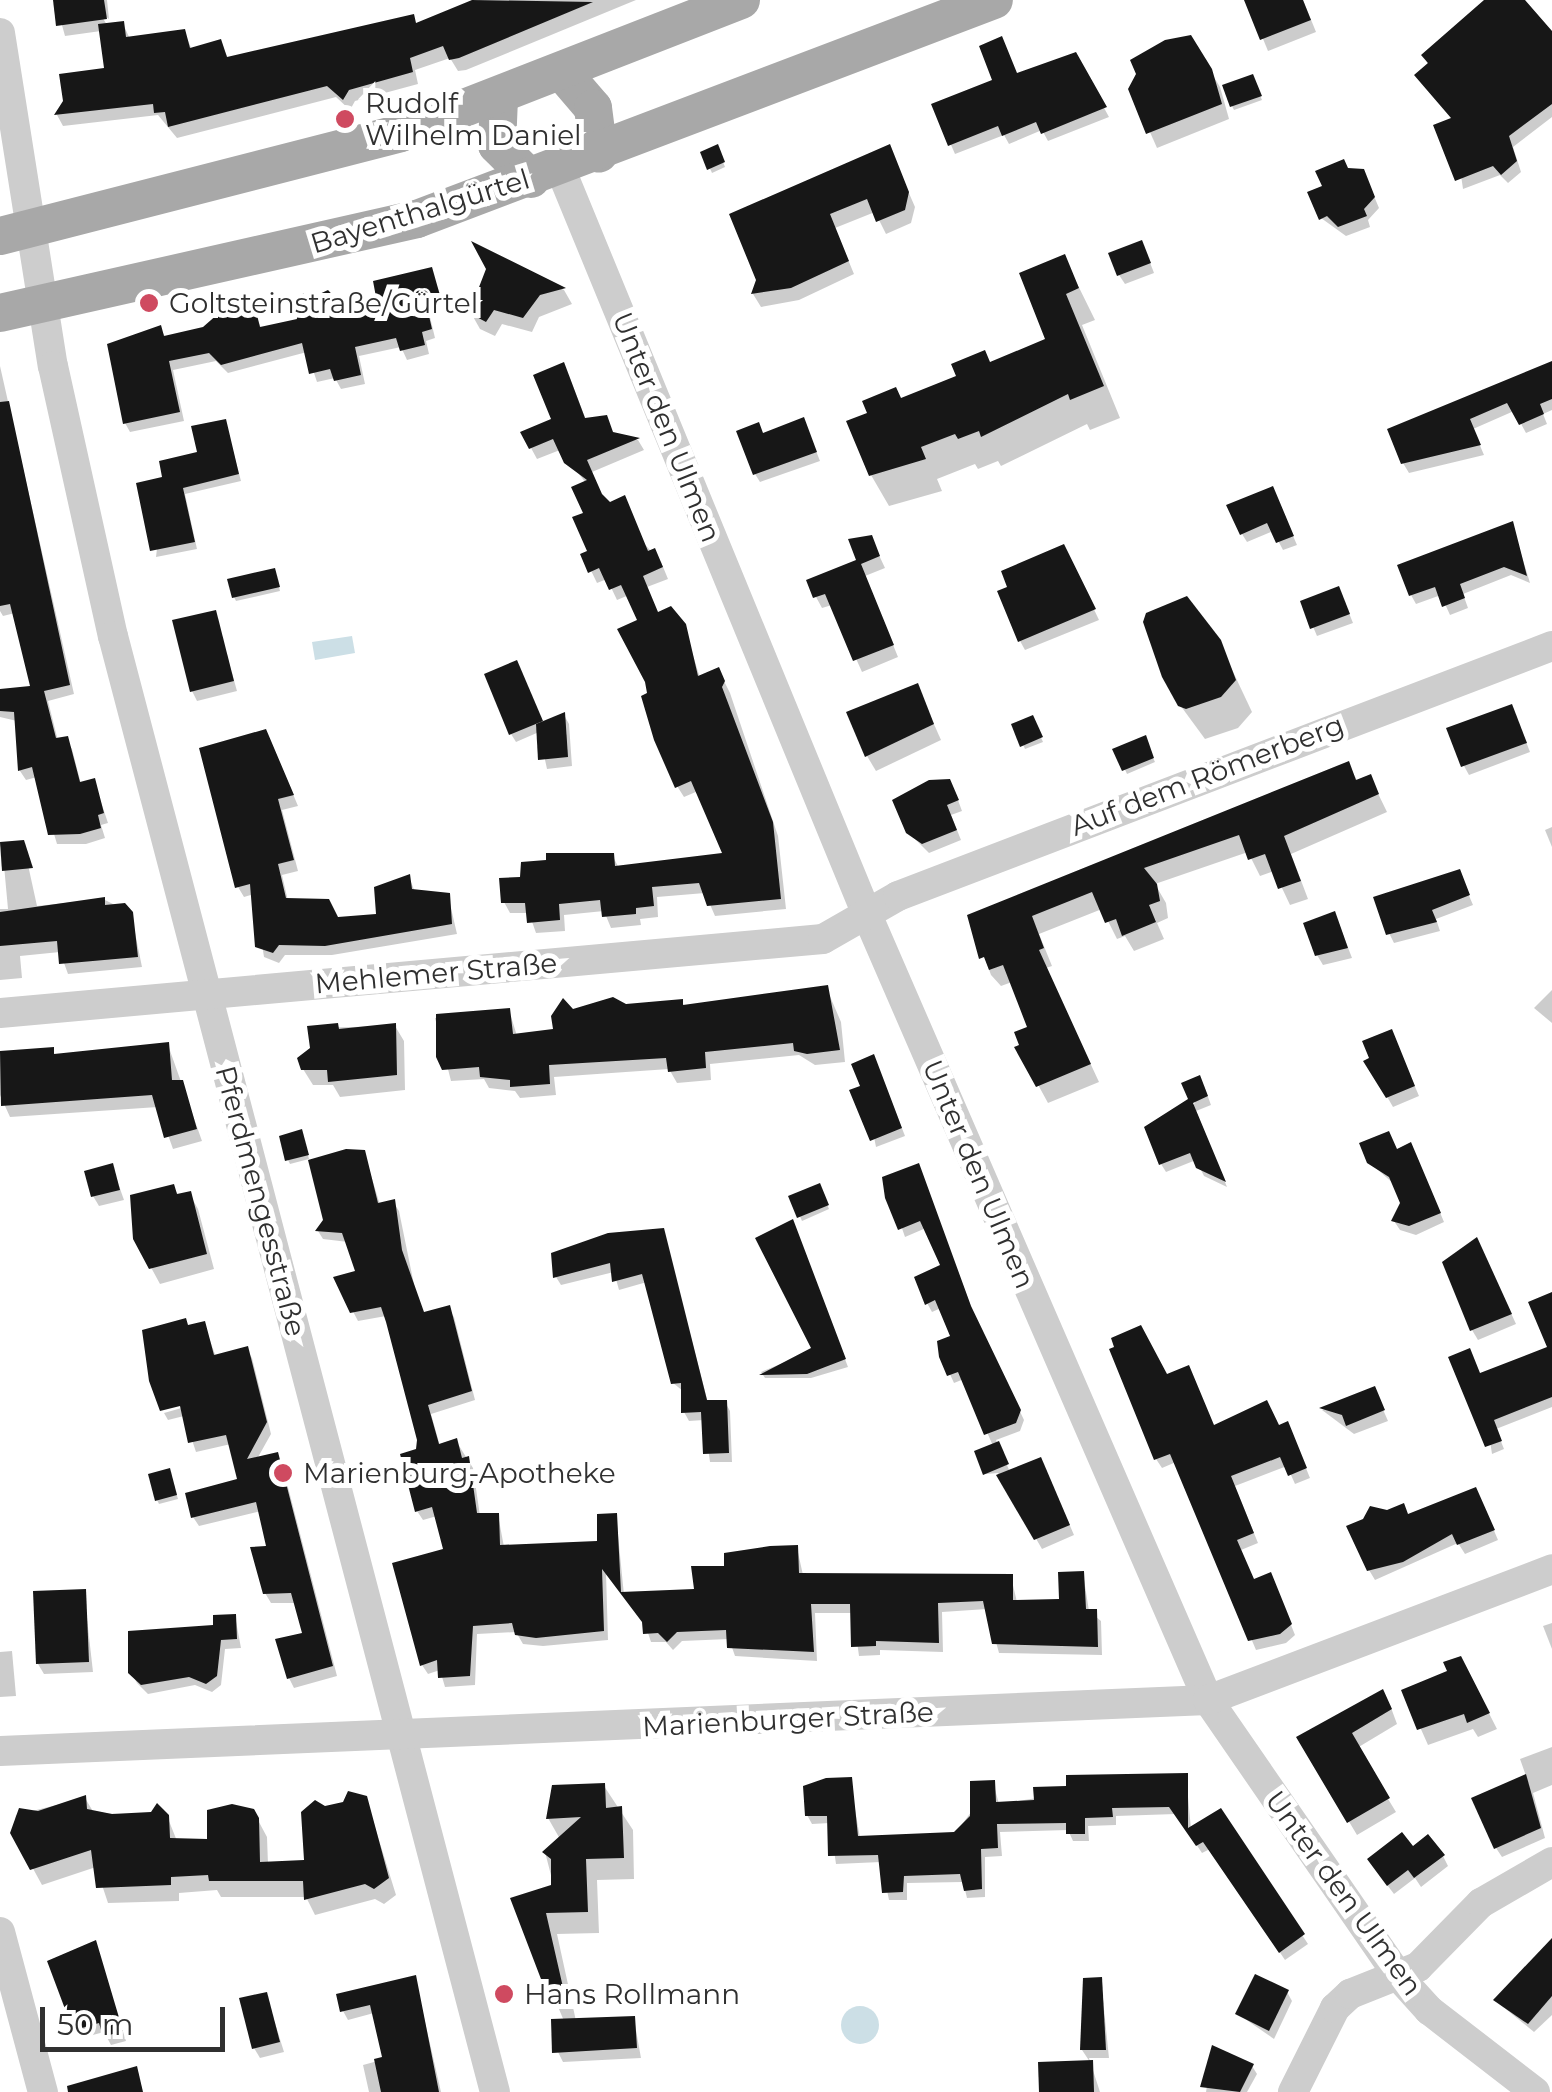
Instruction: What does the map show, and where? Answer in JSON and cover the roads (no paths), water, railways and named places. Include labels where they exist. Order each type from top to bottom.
[{"type":"main road","points":[[15,234],[400,133],[563,73],[740,0]]},
{"type":"main road","name":"Bayenthalgürtel","points":[[0,313],[417,218],[599,154],[994,0]]},
{"type":"main road","points":[[563,73],[593,108],[599,154]]},
{"type":"main road","points":[[499,98],[497,145],[546,174]]},
{"type":"street","name":"Pferdmengesstraße","points":[[0,33],[15,234],[43,306],[113,636],[495,2092]]},
{"type":"street","name":"Unter den Ulmen","points":[[546,174],[1208,1700],[1399,1977],[1429,2010],[1535,2092]]},
{"type":"street","name":"Auf dem Römerberg","points":[[868,918],[898,896],[1018,848],[1552,646]]},
{"type":"street","name":"Mehlemer Straße","points":[[0,1012],[823,939],[868,918]]},
{"type":"street","name":"Marienburger Straße","points":[[0,1750],[402,1737],[1208,1700],[1552,1569]]},
{"type":"street","points":[[1293,2092],[1335,2008],[1368,1985],[1418,1967],[1480,1903],[1552,1862]]},
{"type":"street","points":[[0,1932],[43,2092]]},
{"type":"place","name":"Rudolf Wilhelm Daniel","points":[[345,119]]},
{"type":"place","name":"Goltsteinstraße/Gürtel","points":[[149,303]]},
{"type":"place","name":"Marienburg-Apotheke","points":[[283,1473]]},
{"type":"place","name":"Hans Rollmann","points":[[504,1994]]}]
